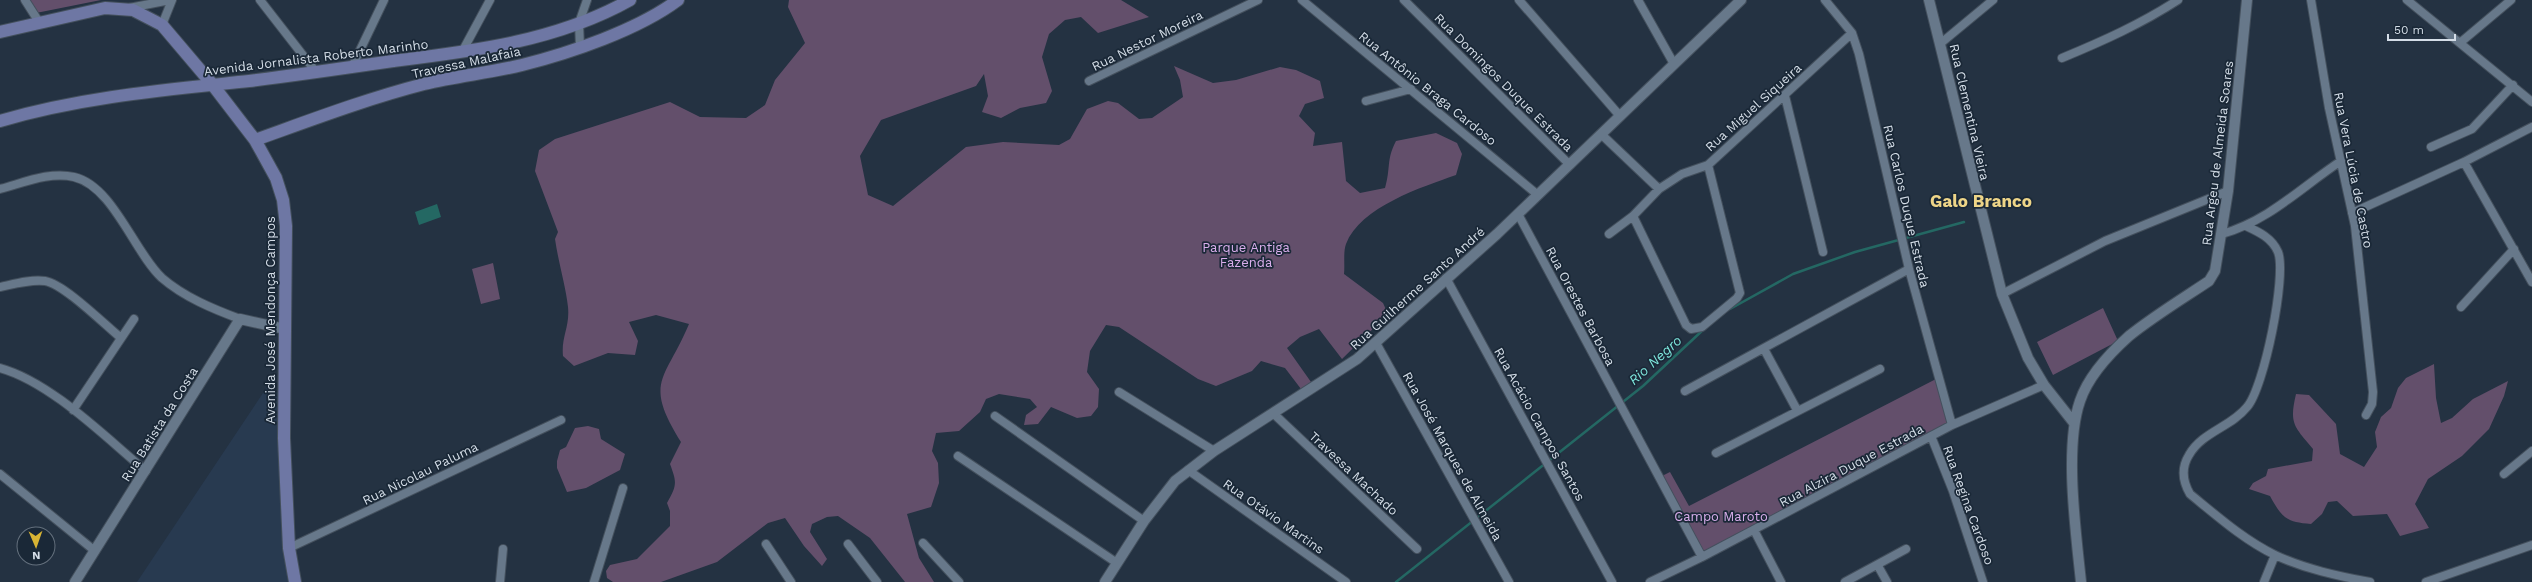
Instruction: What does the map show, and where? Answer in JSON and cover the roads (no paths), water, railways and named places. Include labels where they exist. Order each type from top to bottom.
[{"type":"main road","name":"Avenida Jornalista Roberto Marinho","points":[[0,121],[37,110],[94,99],[316,72],[462,52],[524,40],[579,23],[630,0]]},
{"type":"main road","name":"Travessa Malafaia","points":[[255,140],[389,94],[440,81],[521,65],[580,47],[642,21],[678,0]]},
{"type":"main road","name":"Avenida José Mendonça Campos","points":[[0,32],[89,10],[126,9],[142,13],[162,25],[212,84],[255,140],[276,178],[283,200],[287,255],[284,438],[289,548],[295,582]]},
{"type":"street","points":[[25,0],[39,22]]},
{"type":"street","points":[[126,9],[171,0]]},
{"type":"street","points":[[162,25],[171,0]]},
{"type":"street","points":[[260,0],[316,72]]},
{"type":"street","points":[[352,67],[384,0]]},
{"type":"street","points":[[462,52],[490,0]]},
{"type":"street","points":[[580,47],[579,23],[587,0]]},
{"type":"street","name":"Rua Nestor Moreira","points":[[1089,82],[1258,0]]},
{"type":"street","name":"Rua Antônio Braga Cardoso","points":[[1302,0],[1538,195]]},
{"type":"street","name":"Rua Domingos Duque Estrada","points":[[1404,0],[1570,165]]},
{"type":"street","points":[[1519,0],[1620,116]]},
{"type":"street","points":[[1638,0],[1674,64]]},
{"type":"street","name":"Rua Guilherme Santo André","points":[[1105,582],[1164,493],[1188,470],[1214,451],[1274,414],[1357,359],[1376,343],[1570,165],[1740,0]]},
{"type":"street","name":"Rua Carlos Duque Estrada","points":[[1825,0],[1852,33],[1859,54],[1909,268],[1952,425]]},
{"type":"street","name":"Rua Clementina Vieira","points":[[1929,0],[1941,44],[1955,111],[2002,294],[2028,358],[2044,385],[2074,423]]},
{"type":"street","points":[[1941,44],[1993,0]]},
{"type":"street","points":[[2062,58],[2128,30],[2178,0]]},
{"type":"street","name":"Rua Argeu de Almeida Soares","points":[[2081,582],[2073,486],[2074,423],[2080,400],[2091,380],[2109,356],[2129,336],[2209,281],[2215,271],[2228,190],[2246,0]]},
{"type":"street","name":"Rua Vera Lúcia de Castro","points":[[2311,0],[2329,108],[2352,212],[2372,377],[2372,404],[2366,415]]},
{"type":"street","points":[[2407,0],[2461,42],[2532,102]]},
{"type":"street","points":[[2461,42],[2511,0]]},
{"type":"street","name":"Rua Miguel Siqueira","points":[[1609,234],[1633,216],[1659,189],[1682,174],[1708,164],[1785,96],[1852,33]]},
{"type":"street","points":[[2431,147],[2472,129],[2512,85]]},
{"type":"street","points":[[1366,101],[1411,89]]},
{"type":"street","points":[[1785,96],[1823,252]]},
{"type":"street","points":[[2352,212],[2464,162],[2532,127]]},
{"type":"street","points":[[1601,134],[1659,189]]},
{"type":"street","points":[[2222,234],[2246,226],[2270,214],[2310,182],[2341,161]]},
{"type":"street","points":[[2464,162],[2532,282]]},
{"type":"street","points":[[1633,216],[1686,325],[1691,329],[1702,327],[1737,298],[1740,293],[1708,164]]},
{"type":"street","points":[[0,189],[62,175],[75,177],[88,183],[104,196],[162,277],[209,307],[240,319],[285,329]]},
{"type":"street","points":[[2002,294],[2105,241],[2228,190]]},
{"type":"street","name":"Rua Orestes Barbosa","points":[[1518,214],[1702,557]]},
{"type":"street","points":[[2246,226],[2264,235],[2273,244],[2278,253],[2280,271],[2261,380],[2247,408],[2236,418],[2201,440],[2189,453],[2184,465],[2184,478],[2190,494],[2238,532],[2275,555],[2311,569],[2370,582]]},
{"type":"street","points":[[2460,307],[2514,249]]},
{"type":"street","points":[[1685,391],[1764,349],[1909,268]]},
{"type":"street","name":"Rua Acácio Campos Santos","points":[[1446,278],[1612,582]]},
{"type":"street","points":[[0,287],[35,280],[47,281],[65,291],[121,338]]},
{"type":"street","points":[[73,410],[134,319]]},
{"type":"street","name":"Rua Batista da Costa","points":[[75,582],[240,319]]},
{"type":"street","name":"Rua José Marques de Almeida","points":[[1376,343],[1477,522],[1509,582]]},
{"type":"street","points":[[1764,349],[1797,410]]},
{"type":"street","points":[[0,368],[37,386],[73,410],[146,471]]},
{"type":"street","points":[[1716,453],[1797,410],[1880,369]]},
{"type":"street","name":"Rua Alzira Duque Estrada","points":[[1650,582],[1754,530],[1952,425],[2044,385]]},
{"type":"street","points":[[1119,392],[1214,451]]},
{"type":"street","name":"Travessa Machado","points":[[1274,414],[1417,548]]},
{"type":"street","points":[[995,416],[1144,521]]},
{"type":"street","name":"Rua Nicolau Paluma","points":[[289,548],[561,420]]},
{"type":"street","name":"Rua Regina Cardoso","points":[[1931,436],[1953,491],[1983,582]]},
{"type":"street","points":[[2504,474],[2532,451]]},
{"type":"street","points":[[958,456],[1117,563]]},
{"type":"street","name":"Rua Otávio Martins","points":[[1188,470],[1346,582]]},
{"type":"street","points":[[0,474],[95,551]]},
{"type":"street","points":[[594,582],[623,488]]},
{"type":"street","points":[[1754,530],[1781,582]]},
{"type":"street","points":[[922,543],[959,582]]},
{"type":"street","points":[[766,544],[791,582]]},
{"type":"street","points":[[848,544],[877,582]]},
{"type":"street","points":[[2426,582],[2532,545]]},
{"type":"street","points":[[500,582],[503,549]]},
{"type":"street","points":[[1845,582],[1878,566],[1906,549]]},
{"type":"street","points":[[2264,582],[2275,555]]},
{"type":"street","points":[[1878,566],[1887,582]]},
{"type":"waterway","name":"Rio Negro","points":[[1730,309],[1793,274],[1855,252],[1964,222]]},
{"type":"waterway","name":"Rio Negro","points":[[1396,582],[1643,386],[1704,329]]},
{"type":"district","name":"Galo Branco","points":[[1981,201]]},
{"type":"park label","name":"Parque Antiga Fazenda","points":[[1246,254]]},
{"type":"park label","name":"Campo Maroto","points":[[1721,516]]}]
